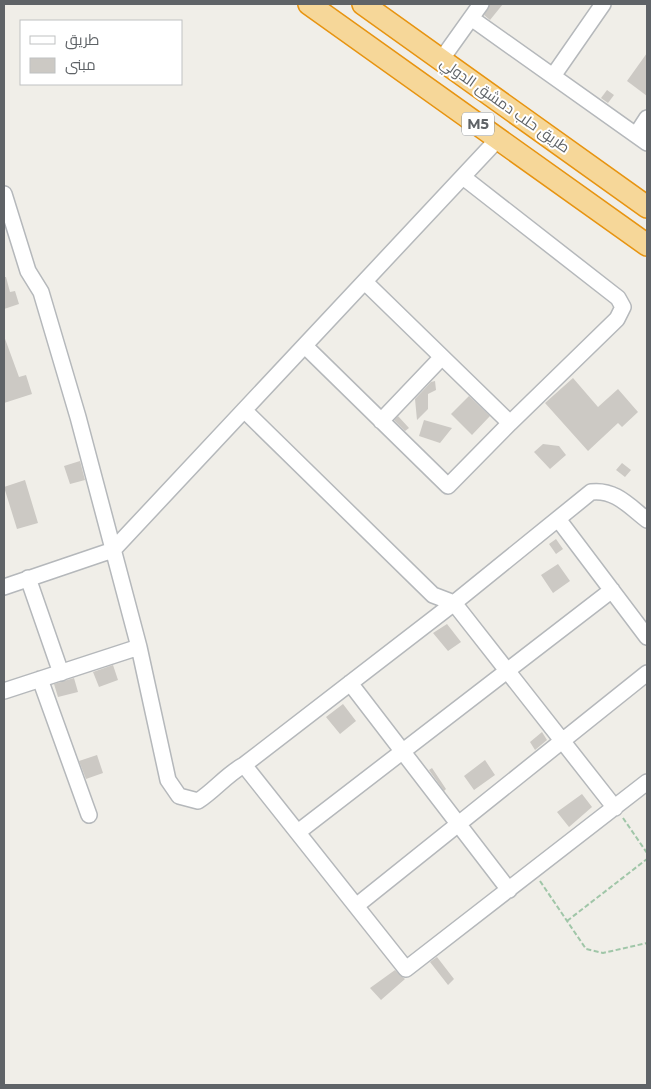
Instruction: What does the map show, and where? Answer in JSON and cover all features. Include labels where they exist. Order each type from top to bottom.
[{"type":"highway","name":"طريق حلب دمشق الدولي","points":[[310,4],[647,245]]},
{"type":"highway","name":"طريق حلب دمشق الدولي","points":[[362,4],[647,208]]},
{"type":"street","points":[[442,60],[481,4]]},
{"type":"street","points":[[553,76],[603,4]]},
{"type":"street","points":[[471,18],[642,139],[647,118]]},
{"type":"street","points":[[4,587],[113,550],[498,138]]},
{"type":"street","points":[[304,346],[448,486],[617,319],[623,307],[618,298],[463,177]]},
{"type":"street","points":[[4,194],[28,271],[42,292],[78,417],[113,550],[138,647],[168,780],[179,796],[198,801],[216,789],[232,771],[244,765],[454,603],[592,492],[604,490],[614,495],[647,520]]},
{"type":"street","points":[[364,282],[510,423]]},
{"type":"street","points":[[381,421],[442,358]]},
{"type":"street","points":[[244,410],[433,595],[454,603],[615,808]]},
{"type":"street","points":[[558,519],[647,637]]},
{"type":"street","points":[[28,578],[61,672]]},
{"type":"street","points":[[298,832],[612,590]]},
{"type":"street","points":[[4,691],[138,647]]},
{"type":"street","points":[[356,906],[647,673]]},
{"type":"street","points":[[40,679],[89,816]]},
{"type":"street","points":[[350,683],[509,890]]},
{"type":"street","points":[[244,765],[406,969],[647,782]]},
{"type":"path","points":[[615,808],[647,853]]},
{"type":"path","points":[[567,921],[647,859]]},
{"type":"path","points":[[533,871],[586,949],[603,954],[647,943]]},
{"type":"building","points":[[490,4],[503,4],[490,20],[484,15]]},
{"type":"building","points":[[647,53],[647,96],[627,81]]},
{"type":"building","points":[[607,90],[614,95],[608,103],[601,98]]},
{"type":"building","points":[[4,277],[6,277],[10,292],[15,291],[19,304],[4,309]]},
{"type":"building","points":[[4,336],[19,377],[26,375],[32,394],[4,403]]},
{"type":"building","points":[[573,378],[598,407],[618,389],[638,412],[622,427],[618,423],[588,451],[545,403]]},
{"type":"building","points":[[435,381],[436,390],[428,394],[428,409],[417,420],[415,399],[431,382]]},
{"type":"building","points":[[469,396],[490,416],[472,435],[451,414]]},
{"type":"building","points":[[398,416],[409,428],[405,431],[394,420]]},
{"type":"building","points":[[424,420],[452,428],[440,443],[419,436]]},
{"type":"building","points":[[543,444],[559,446],[566,455],[550,469],[534,452]]},
{"type":"building","points":[[80,461],[85,480],[70,484],[64,466]]},
{"type":"building","points":[[622,463],[631,470],[625,477],[616,470]]},
{"type":"building","points":[[25,480],[38,523],[17,529],[4,487]]},
{"type":"building","points":[[556,539],[563,549],[556,554],[549,544]]},
{"type":"building","points":[[558,564],[570,581],[553,593],[541,575]]},
{"type":"building","points":[[447,624],[461,642],[448,651],[433,633]]},
{"type":"building","points":[[113,665],[118,680],[99,687],[93,672]]},
{"type":"building","points":[[74,678],[78,692],[58,697],[54,684]]},
{"type":"building","points":[[343,704],[356,721],[340,734],[326,717]]},
{"type":"building","points":[[542,732],[547,740],[535,750],[530,742]]},
{"type":"building","points":[[97,755],[103,773],[86,779],[79,761]]},
{"type":"building","points":[[485,760],[495,775],[474,790],[464,776]]},
{"type":"building","points":[[432,768],[446,789],[444,791],[429,770]]},
{"type":"building","points":[[582,794],[592,807],[569,827],[557,812]]},
{"type":"building","points":[[437,957],[454,979],[448,985],[430,962]]},
{"type":"building","points":[[395,970],[405,979],[381,1000],[370,988]]}]
